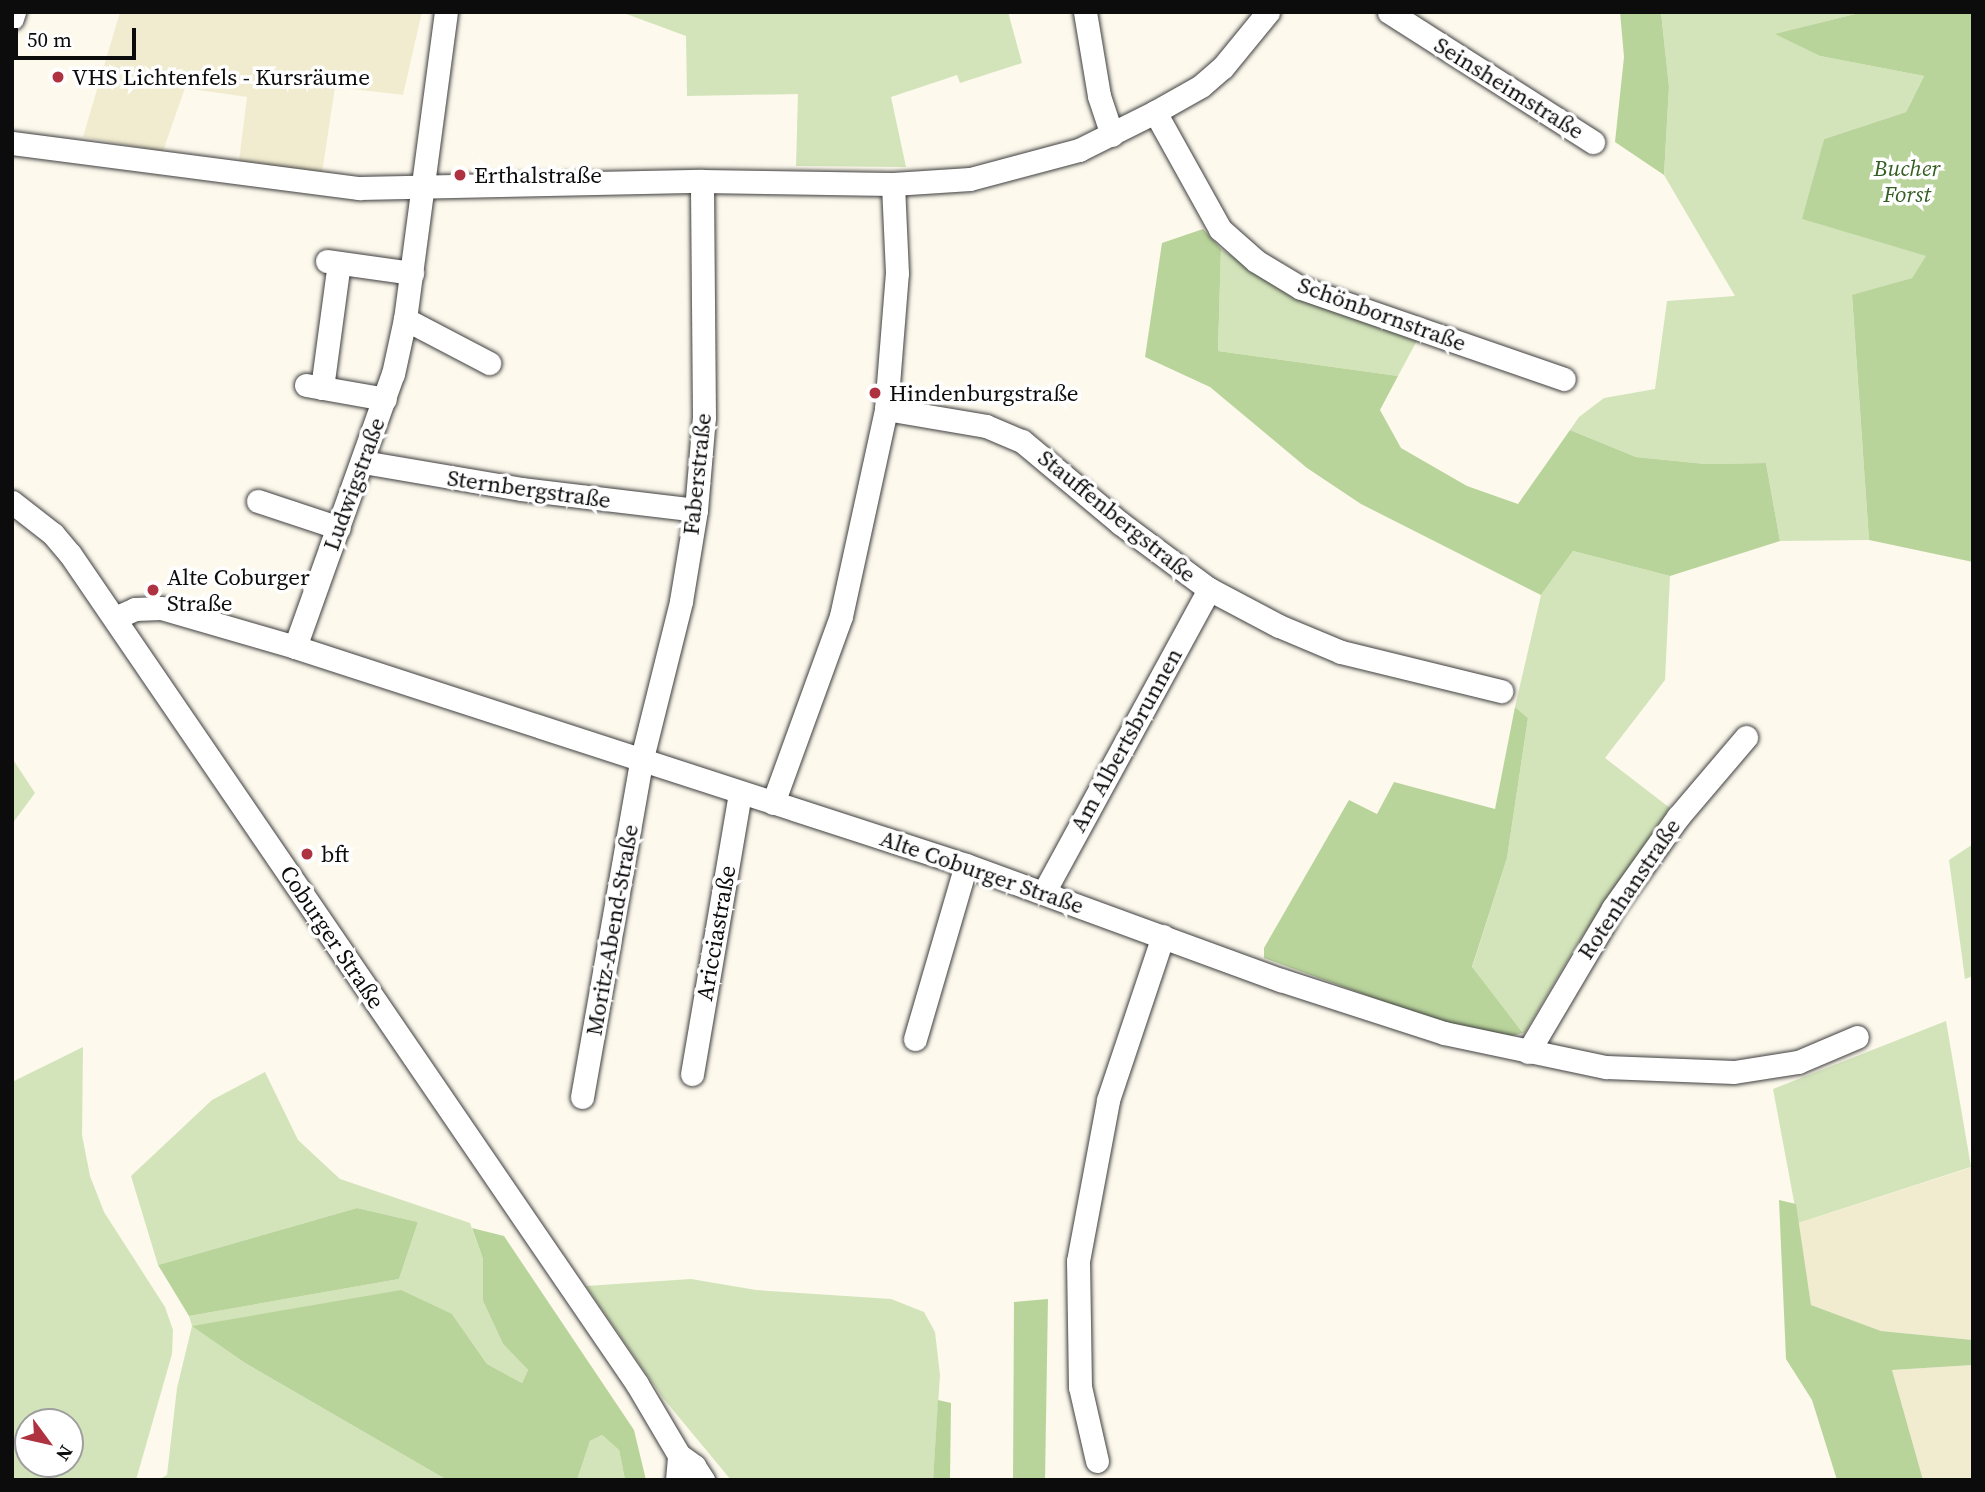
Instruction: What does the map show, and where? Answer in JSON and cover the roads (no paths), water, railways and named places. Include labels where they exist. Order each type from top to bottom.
[{"type":"street","points":[[12,18],[14,12]]},
{"type":"street","name":"Ludwigstraße","points":[[295,647],[385,399],[405,319],[446,12]]},
{"type":"street","points":[[1084,12],[1099,96],[1112,135]]},
{"type":"street","points":[[12,143],[346,187],[702,181],[893,184],[971,179],[1018,170],[1112,135],[1155,112],[1200,86],[1223,67],[1268,12]]},
{"type":"street","name":"Seinsheimstraße","points":[[1389,12],[1594,142]]},
{"type":"street","name":"Schönbornstraße","points":[[1155,112],[1220,229],[1256,261],[1301,288],[1564,379]]},
{"type":"street","name":"Faberstraße","points":[[641,762],[681,601],[696,510],[704,417],[702,181]]},
{"type":"street","points":[[773,803],[841,616],[886,409],[897,273],[893,184]]},
{"type":"street","points":[[385,399],[314,386],[333,262],[412,273]]},
{"type":"street","points":[[405,319],[489,363]]},
{"type":"street","name":"Stauffenbergstraße","points":[[886,409],[986,426],[1022,441],[1120,523],[1209,589],[1279,626],[1341,652],[1501,691]]},
{"type":"street","name":"Sternbergstraße","points":[[363,462],[398,471],[696,510]]},
{"type":"street","points":[[12,484],[23,516]]},
{"type":"street","points":[[258,500],[339,528]]},
{"type":"street","name":"Coburger Straße","points":[[12,502],[23,516],[70,554],[637,1384],[679,1455],[694,1466],[703,1480]]},
{"type":"street","name":"Am Albertsbrunnen","points":[[1044,892],[1209,589]]},
{"type":"street","name":"Alte Coburger Straße","points":[[115,618],[135,609],[161,608],[295,647],[641,762],[966,865],[1444,1033],[1606,1067],[1734,1072],[1798,1062],[1857,1037]]},
{"type":"street","name":"Rotenhanstraße","points":[[1528,1052],[1613,908],[1678,817],[1746,737]]},
{"type":"street","name":"Moritz-Abend-Straße","points":[[582,1097],[641,762]]},
{"type":"street","name":"Aricciastraße","points":[[692,1074],[740,793]]},
{"type":"street","points":[[915,1039],[966,865]]},
{"type":"street","points":[[1097,1461],[1079,1377],[1078,1262],[1108,1101],[1163,936]]},
{"type":"street","points":[[677,1480],[679,1455]]},
{"type":"place","name":"VHS Lichtenfels - Kursräume","points":[[58,77]]},
{"type":"place","name":"Erthalstraße","points":[[460,175]]},
{"type":"place","name":"Hindenburgstraße","points":[[875,393]]},
{"type":"place","name":"Alte Coburger Straße","points":[[153,590]]},
{"type":"place","name":"bft","points":[[307,854]]},
{"type":"park label","name":"Bucher Forst","points":[[1907,181]]}]
